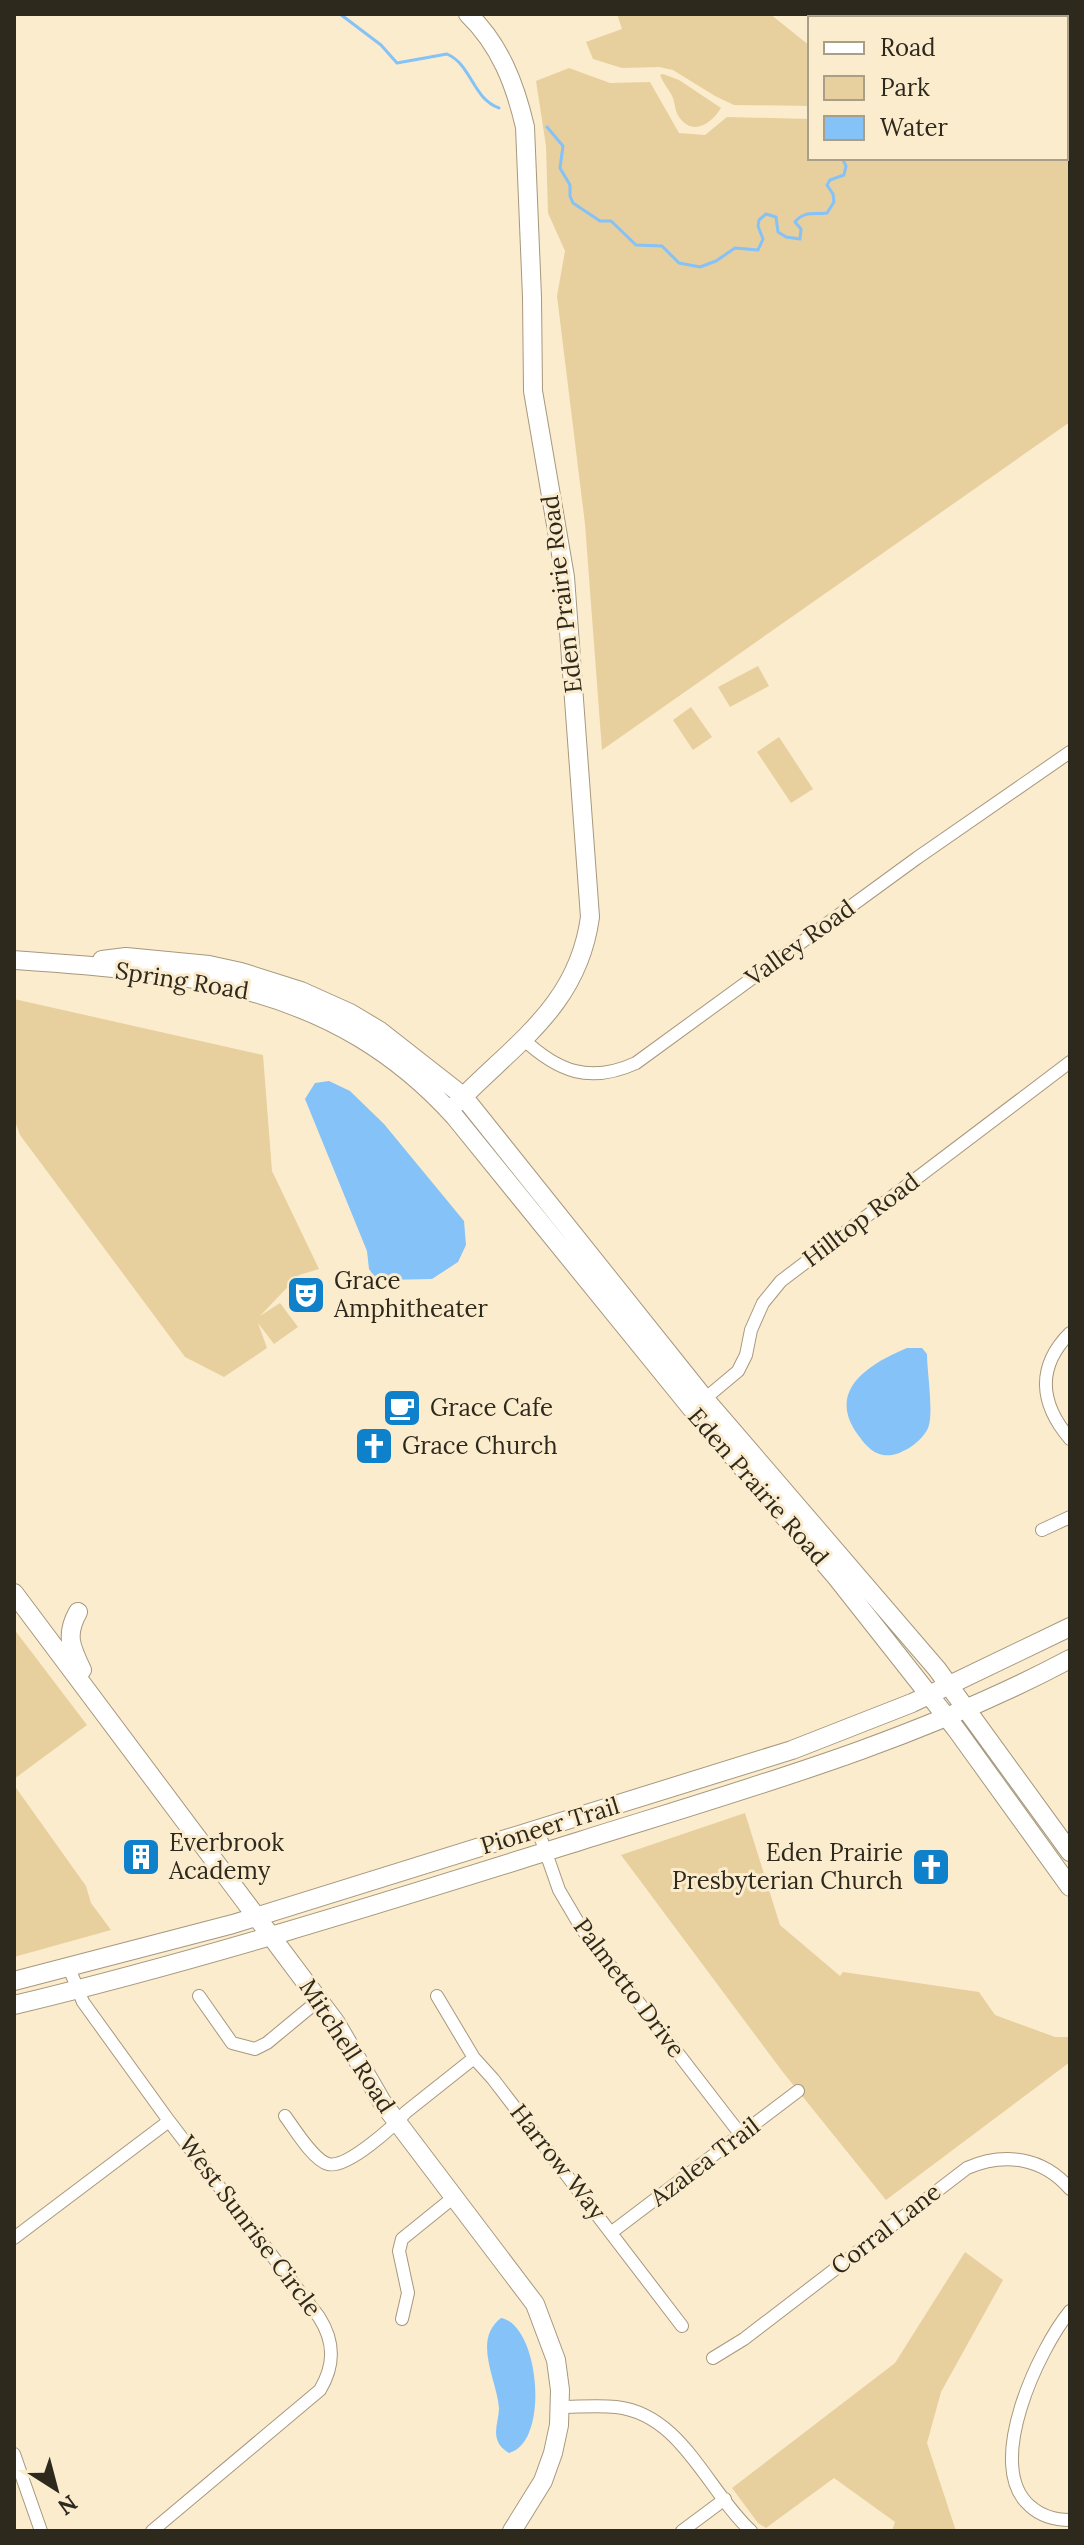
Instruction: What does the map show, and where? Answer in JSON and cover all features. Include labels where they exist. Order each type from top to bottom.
[{"type":"main road","name":"Eden Prairie Road","points":[[468,14],[504,62],[525,127],[533,391],[565,577],[590,917],[581,961],[552,1010],[449,1110],[699,1404],[853,1568],[950,1686],[1070,1852]]},
{"type":"main road","name":"Spring Road","points":[[72,964],[126,957],[177,961],[209,965],[271,981],[350,1013],[402,1047],[463,1096]]},
{"type":"main road","name":"Spring Road","points":[[14,960],[202,979],[263,994],[303,1008],[368,1044],[419,1082],[449,1110]]},
{"type":"main road","name":"Eden Prairie Road","points":[[463,1096],[699,1404],[929,1695],[1070,1887]]},
{"type":"main road","name":"Mitchell Road","points":[[14,1593],[319,2000],[346,2037],[382,2102],[535,2304],[556,2360],[560,2407],[553,2453],[543,2481],[512,2531]]},
{"type":"main road","points":[[78,1612],[72,1623],[69,1642],[101,1708]]},
{"type":"main road","name":"Pioneer Trail","points":[[14,1981],[173,1942],[792,1750],[950,1686],[1070,1627]]},
{"type":"main road","name":"Pioneer Trail","points":[[14,2005],[272,1937],[814,1768],[946,1718],[1070,1659]]},
{"type":"street","name":"Valley Road","points":[[522,1038],[538,1053],[566,1070],[595,1075],[616,1072],[636,1063],[905,866],[1070,752]]},
{"type":"street","name":"Hilltop Road","points":[[699,1404],[738,1371],[763,1303],[781,1281],[1070,1062]]},
{"type":"street","points":[[1070,1333],[1050,1362],[1046,1379],[1050,1413],[1070,1439]]},
{"type":"street","points":[[1042,1530],[1070,1517]]},
{"type":"street","name":"Palmetto Drive","points":[[538,1830],[559,1890],[582,1929],[741,2135]]},
{"type":"street","name":"West Sunrise Circle","points":[[69,1968],[77,1990],[169,2121],[328,2330],[332,2362],[320,2390],[152,2531]]},
{"type":"street","points":[[199,1996],[232,2043],[255,2049],[267,2043],[319,2000]]},
{"type":"street","name":"Harrow Way","points":[[437,1996],[474,2058],[682,2326]]},
{"type":"street","points":[[285,2116],[315,2156],[329,2165],[350,2159],[474,2058]]},
{"type":"street","name":"Azalea Trail","points":[[612,2232],[798,2091]]},
{"type":"street","points":[[14,2238],[169,2121]]},
{"type":"street","name":"Corral Lane","points":[[713,2358],[744,2339],[967,2168],[982,2161],[999,2159],[1031,2162],[1054,2173],[1070,2189]]},
{"type":"street","points":[[402,2319],[408,2293],[399,2251],[402,2239],[454,2197]]},
{"type":"street","points":[[1070,2311],[1030,2381],[1022,2404],[1011,2461],[1017,2490],[1026,2503],[1051,2518],[1070,2520]]},
{"type":"street","points":[[560,2407],[618,2407],[650,2419],[680,2442],[751,2531]]},
{"type":"street","points":[[14,2454],[41,2531]]},
{"type":"street","points":[[682,2531],[725,2499]]},
{"type":"green space","points":[[617,14],[770,14],[808,44],[808,106],[734,105],[673,70],[659,67],[622,68],[593,59],[586,42],[622,29]]},
{"type":"green space","points":[[1070,14],[1070,422],[602,750],[585,524],[557,296],[565,251],[548,213],[546,146],[536,81],[569,68],[610,83],[650,82],[679,133],[705,135],[727,117],[808,119],[808,160],[1068,160],[1068,16],[891,16]]},
{"type":"green space","points":[[663,74],[679,80],[721,108],[713,119],[696,127],[684,123],[661,78]]},
{"type":"green space","points":[[758,666],[769,686],[730,707],[718,687]]},
{"type":"green space","points":[[691,707],[712,737],[693,750],[673,720]]},
{"type":"green space","points":[[779,737],[813,789],[791,803],[757,752]]},
{"type":"green space","points":[[14,999],[263,1055],[272,1171],[319,1269],[299,1275],[260,1316],[280,1303],[298,1327],[274,1344],[258,1323],[267,1348],[224,1377],[185,1357],[20,1135],[14,1119]]},
{"type":"green space","points":[[14,1629],[87,1725],[14,1779]]},
{"type":"green space","points":[[14,1785],[86,1886],[91,1903],[111,1930],[14,1957]]},
{"type":"green space","points":[[745,1813],[780,1925],[840,1976],[843,1972],[979,1992],[995,2015],[1055,2037],[1070,2037],[1070,2062],[886,2200],[782,2071],[621,1855]]},
{"type":"green space","points":[[965,2252],[1003,2280],[941,2392],[927,2443],[956,2531],[892,2531],[895,2522],[834,2478],[766,2528],[758,2523],[732,2488],[895,2363]]},
{"type":"water","points":[[329,1081],[350,1091],[384,1124],[464,1221],[466,1245],[458,1262],[432,1279],[383,1280],[374,1276],[369,1269],[367,1251],[305,1099],[315,1083]]},
{"type":"water","points":[[907,1348],[922,1348],[927,1354],[930,1422],[921,1439],[909,1448],[896,1454],[883,1455],[871,1449],[856,1432],[848,1417],[847,1403],[850,1390],[867,1370]]},
{"type":"water","points":[[501,2318],[514,2325],[524,2341],[535,2384],[531,2429],[522,2445],[509,2453],[500,2446],[496,2435],[499,2408],[487,2349],[488,2337]]},
{"type":"waterway","points":[[226,14],[234,14]]},
{"type":"waterway","points":[[340,14],[381,45],[397,63],[447,54],[462,66],[483,97],[499,108]]},
{"type":"waterway","points":[[547,127],[563,146],[560,168],[570,185],[573,203],[600,221],[611,221],[636,245],[662,246],[679,263],[700,267],[735,248],[758,250],[763,239],[759,220],[766,214],[776,217],[778,232],[800,239],[801,229],[795,222],[806,214],[827,213],[834,202],[827,185],[830,180],[844,175],[846,166],[843,160]]},
{"type":"place","name":"Grace Amphitheater","points":[[306,1295]]},
{"type":"place","name":"Grace Cafe","points":[[402,1408]]},
{"type":"place","name":"Grace Church","points":[[374,1446]]},
{"type":"place","name":"Everbrook Academy","points":[[141,1857]]},
{"type":"place","name":"Eden Prairie Presbyterian Church","points":[[931,1867]]}]
